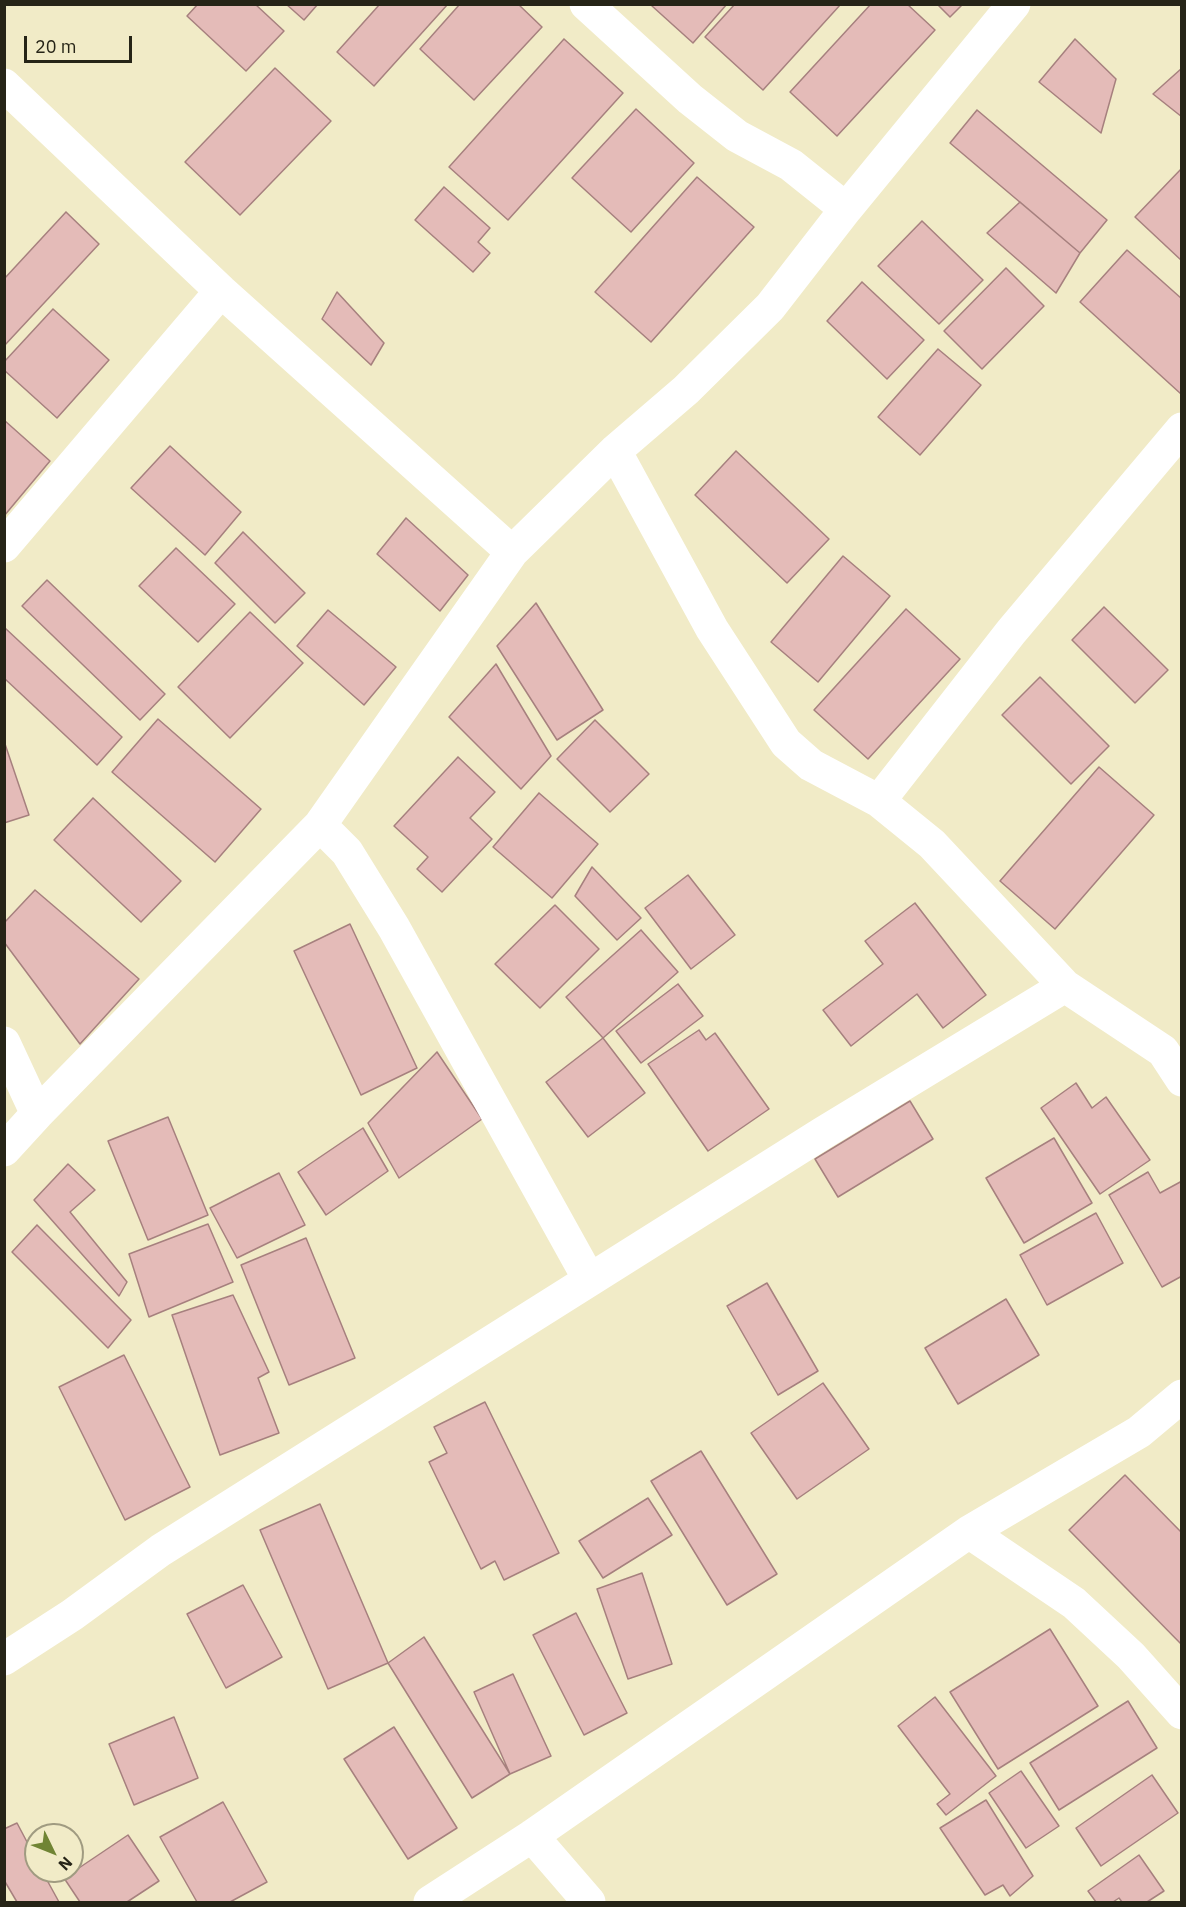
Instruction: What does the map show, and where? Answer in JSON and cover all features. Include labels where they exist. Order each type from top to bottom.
[{"type":"street","points":[[586,4],[690,99],[737,136],[791,165],[846,209]]},
{"type":"street","points":[[4,1150],[320,825],[512,552],[615,451],[686,390],[770,307],[846,209],[1014,4]]},
{"type":"street","points":[[4,85],[221,291],[512,552]]},
{"type":"street","points":[[4,546],[221,291]]},
{"type":"street","points":[[879,801],[1011,632],[1178,442]]},
{"type":"street","points":[[615,451],[712,629],[786,743],[811,765],[879,801],[932,844],[1065,986],[1163,1051],[1182,1080]]},
{"type":"street","points":[[320,825],[347,852],[394,928],[589,1279]]},
{"type":"street","points":[[4,1659],[72,1615],[160,1550],[589,1279],[1065,986]]},
{"type":"street","points":[[4,1043],[37,1114]]},
{"type":"street","points":[[430,1902],[532,1836],[969,1532],[1139,1432],[1182,1396]]},
{"type":"street","points":[[969,1532],[1074,1603],[1131,1656],[1182,1713]]},
{"type":"street","points":[[532,1836],[589,1902]]},
{"type":"building","points":[[198,4],[255,4],[284,31],[246,71],[187,16]]},
{"type":"building","points":[[286,4],[318,4],[304,20]]},
{"type":"building","points":[[380,4],[448,4],[374,86],[337,52]]},
{"type":"building","points":[[460,4],[518,4],[542,27],[474,100],[420,49]]},
{"type":"building","points":[[654,4],[727,4],[693,43],[652,6]]},
{"type":"building","points":[[735,4],[841,4],[763,90],[705,37]]},
{"type":"building","points":[[871,4],[907,4],[935,30],[837,136],[790,92]]},
{"type":"building","points":[[937,4],[963,4],[950,17]]},
{"type":"building","points":[[564,39],[623,93],[508,220],[449,167]]},
{"type":"building","points":[[1075,39],[1116,79],[1101,133],[1039,82]]},
{"type":"building","points":[[275,68],[331,121],[240,215],[185,162]]},
{"type":"building","points":[[1182,68],[1182,117],[1153,94]]},
{"type":"building","points":[[636,109],[694,163],[631,232],[572,178]]},
{"type":"building","points":[[977,110],[1107,220],[1080,253],[950,143]]},
{"type":"building","points":[[1182,168],[1182,261],[1135,217]]},
{"type":"building","points":[[697,177],[754,227],[651,342],[595,292]]},
{"type":"building","points":[[444,187],[490,228],[478,242],[490,253],[473,272],[415,220]]},
{"type":"building","points":[[1020,202],[1080,253],[1056,293],[987,233]]},
{"type":"building","points":[[66,212],[99,244],[4,346],[4,279]]},
{"type":"building","points":[[922,221],[983,280],[939,324],[878,266]]},
{"type":"building","points":[[1127,250],[1182,299],[1181,394],[1080,302]]},
{"type":"building","points":[[1006,268],[1044,306],[982,369],[944,331]]},
{"type":"building","points":[[862,282],[924,340],[887,379],[827,321]]},
{"type":"building","points":[[337,292],[384,343],[371,365],[322,319]]},
{"type":"building","points":[[53,309],[109,360],[57,418],[4,370],[4,362]]},
{"type":"building","points":[[938,349],[981,385],[920,455],[878,417]]},
{"type":"building","points":[[4,420],[50,461],[4,516]]},
{"type":"building","points":[[170,446],[241,512],[205,555],[131,488]]},
{"type":"building","points":[[736,451],[829,539],[787,583],[695,495]]},
{"type":"building","points":[[406,518],[468,575],[440,611],[377,554]]},
{"type":"building","points":[[243,532],[305,593],[275,623],[215,563]]},
{"type":"building","points":[[176,548],[235,604],[198,642],[139,586]]},
{"type":"building","points":[[843,556],[890,596],[818,682],[771,642]]},
{"type":"building","points":[[47,580],[165,694],[140,720],[22,606]]},
{"type":"building","points":[[536,603],[603,710],[557,740],[497,646]]},
{"type":"building","points":[[1104,607],[1168,670],[1135,703],[1072,640]]},
{"type":"building","points":[[906,609],[960,659],[868,759],[814,710]]},
{"type":"building","points":[[328,610],[396,667],[364,705],[297,646]]},
{"type":"building","points":[[250,612],[303,663],[230,738],[178,687]]},
{"type":"building","points":[[5,628],[122,737],[97,765],[4,678]]},
{"type":"building","points":[[496,664],[551,756],[521,789],[449,717]]},
{"type":"building","points":[[1040,677],[1109,746],[1071,784],[1002,715]]},
{"type":"building","points":[[158,719],[261,809],[215,862],[112,772]]},
{"type":"building","points":[[595,720],[649,774],[610,812],[557,759]]},
{"type":"building","points":[[4,741],[29,815],[4,823]]},
{"type":"building","points":[[458,757],[495,792],[470,818],[492,839],[442,892],[417,869],[428,857],[394,826]]},
{"type":"building","points":[[1099,767],[1154,815],[1055,929],[1000,881]]},
{"type":"building","points":[[539,793],[598,844],[552,898],[493,847]]},
{"type":"building","points":[[93,798],[181,881],[141,922],[54,840]]},
{"type":"building","points":[[592,867],[641,918],[617,940],[575,896]]},
{"type":"building","points":[[688,875],[735,935],[691,969],[645,908]]},
{"type":"building","points":[[35,890],[139,979],[80,1044],[4,942],[4,923]]},
{"type":"building","points":[[915,903],[986,995],[943,1028],[917,994],[851,1046],[823,1010],[883,964],[865,941]]},
{"type":"building","points":[[555,905],[599,949],[540,1008],[495,964]]},
{"type":"building","points":[[350,924],[417,1068],[361,1095],[294,951]]},
{"type":"building","points":[[641,930],[678,972],[603,1038],[566,997]]},
{"type":"building","points":[[678,984],[703,1016],[641,1063],[616,1031]]},
{"type":"building","points":[[699,1030],[706,1040],[715,1033],[769,1109],[708,1151],[648,1064]]},
{"type":"building","points":[[603,1038],[645,1093],[588,1137],[546,1082]]},
{"type":"building","points":[[437,1052],[482,1119],[399,1178],[368,1123]]},
{"type":"building","points":[[1076,1083],[1092,1108],[1106,1097],[1150,1160],[1100,1194],[1041,1108]]},
{"type":"building","points":[[910,1101],[933,1139],[838,1197],[815,1159]]},
{"type":"building","points":[[168,1117],[208,1215],[148,1240],[108,1141]]},
{"type":"building","points":[[363,1128],[388,1171],[326,1215],[298,1172]]},
{"type":"building","points":[[1054,1138],[1092,1203],[1024,1243],[986,1178]]},
{"type":"building","points":[[68,1164],[95,1190],[70,1212],[127,1282],[119,1296],[34,1200]]},
{"type":"building","points":[[1148,1172],[1160,1193],[1182,1181],[1182,1276],[1162,1287],[1109,1195]]},
{"type":"building","points":[[279,1173],[305,1225],[237,1258],[210,1208]]},
{"type":"building","points":[[1096,1213],[1123,1263],[1047,1305],[1020,1255]]},
{"type":"building","points":[[208,1224],[233,1282],[149,1317],[129,1254]]},
{"type":"building","points":[[37,1225],[131,1320],[108,1348],[12,1252]]},
{"type":"building","points":[[306,1238],[355,1358],[289,1385],[241,1265]]},
{"type":"building","points":[[767,1283],[818,1371],[778,1395],[727,1306]]},
{"type":"building","points":[[233,1295],[269,1372],[258,1378],[279,1433],[220,1455],[172,1315]]},
{"type":"building","points":[[1006,1299],[1039,1355],[958,1404],[925,1348]]},
{"type":"building","points":[[124,1355],[190,1487],[125,1520],[59,1387]]},
{"type":"building","points":[[823,1383],[869,1449],[797,1499],[751,1433]]},
{"type":"building","points":[[485,1402],[559,1553],[504,1580],[495,1561],[481,1569],[429,1462],[447,1453],[434,1427]]},
{"type":"building","points":[[701,1451],[777,1574],[727,1605],[651,1481]]},
{"type":"building","points":[[1125,1475],[1182,1533],[1182,1645],[1069,1530]]},
{"type":"building","points":[[648,1498],[672,1535],[603,1578],[579,1541]]},
{"type":"building","points":[[320,1504],[388,1663],[328,1689],[260,1530]]},
{"type":"building","points":[[642,1573],[672,1664],[628,1679],[597,1589]]},
{"type":"building","points":[[243,1585],[282,1657],[226,1688],[187,1614]]},
{"type":"building","points":[[576,1613],[627,1713],[584,1735],[533,1635]]},
{"type":"building","points":[[1050,1629],[1098,1706],[998,1769],[950,1692]]},
{"type":"building","points":[[424,1637],[510,1774],[472,1798],[388,1663]]},
{"type":"building","points":[[513,1674],[551,1756],[510,1774],[474,1692]]},
{"type":"building","points":[[935,1697],[996,1776],[946,1815],[937,1804],[950,1794],[898,1726]]},
{"type":"building","points":[[1128,1701],[1157,1748],[1059,1810],[1030,1763]]},
{"type":"building","points":[[174,1717],[198,1778],[134,1805],[109,1744]]},
{"type":"building","points":[[394,1727],[457,1828],[408,1859],[344,1759]]},
{"type":"building","points":[[1021,1771],[1059,1826],[1026,1848],[989,1793]]},
{"type":"building","points":[[1152,1775],[1178,1813],[1101,1866],[1076,1828]]},
{"type":"building","points":[[986,1800],[1033,1876],[1010,1896],[1003,1885],[985,1895],[940,1828]]},
{"type":"building","points":[[223,1802],[267,1882],[230,1902],[197,1902],[160,1837]]},
{"type":"building","points":[[17,1823],[24,1836],[24,1883],[49,1883],[59,1902],[17,1902],[4,1880],[4,1829]]},
{"type":"building","points":[[128,1835],[159,1881],[127,1902],[80,1902],[67,1883],[84,1883],[84,1865]]},
{"type":"building","points":[[1139,1855],[1164,1891],[1147,1902],[1122,1902],[1119,1898],[1113,1902],[1096,1902],[1088,1891]]}]
